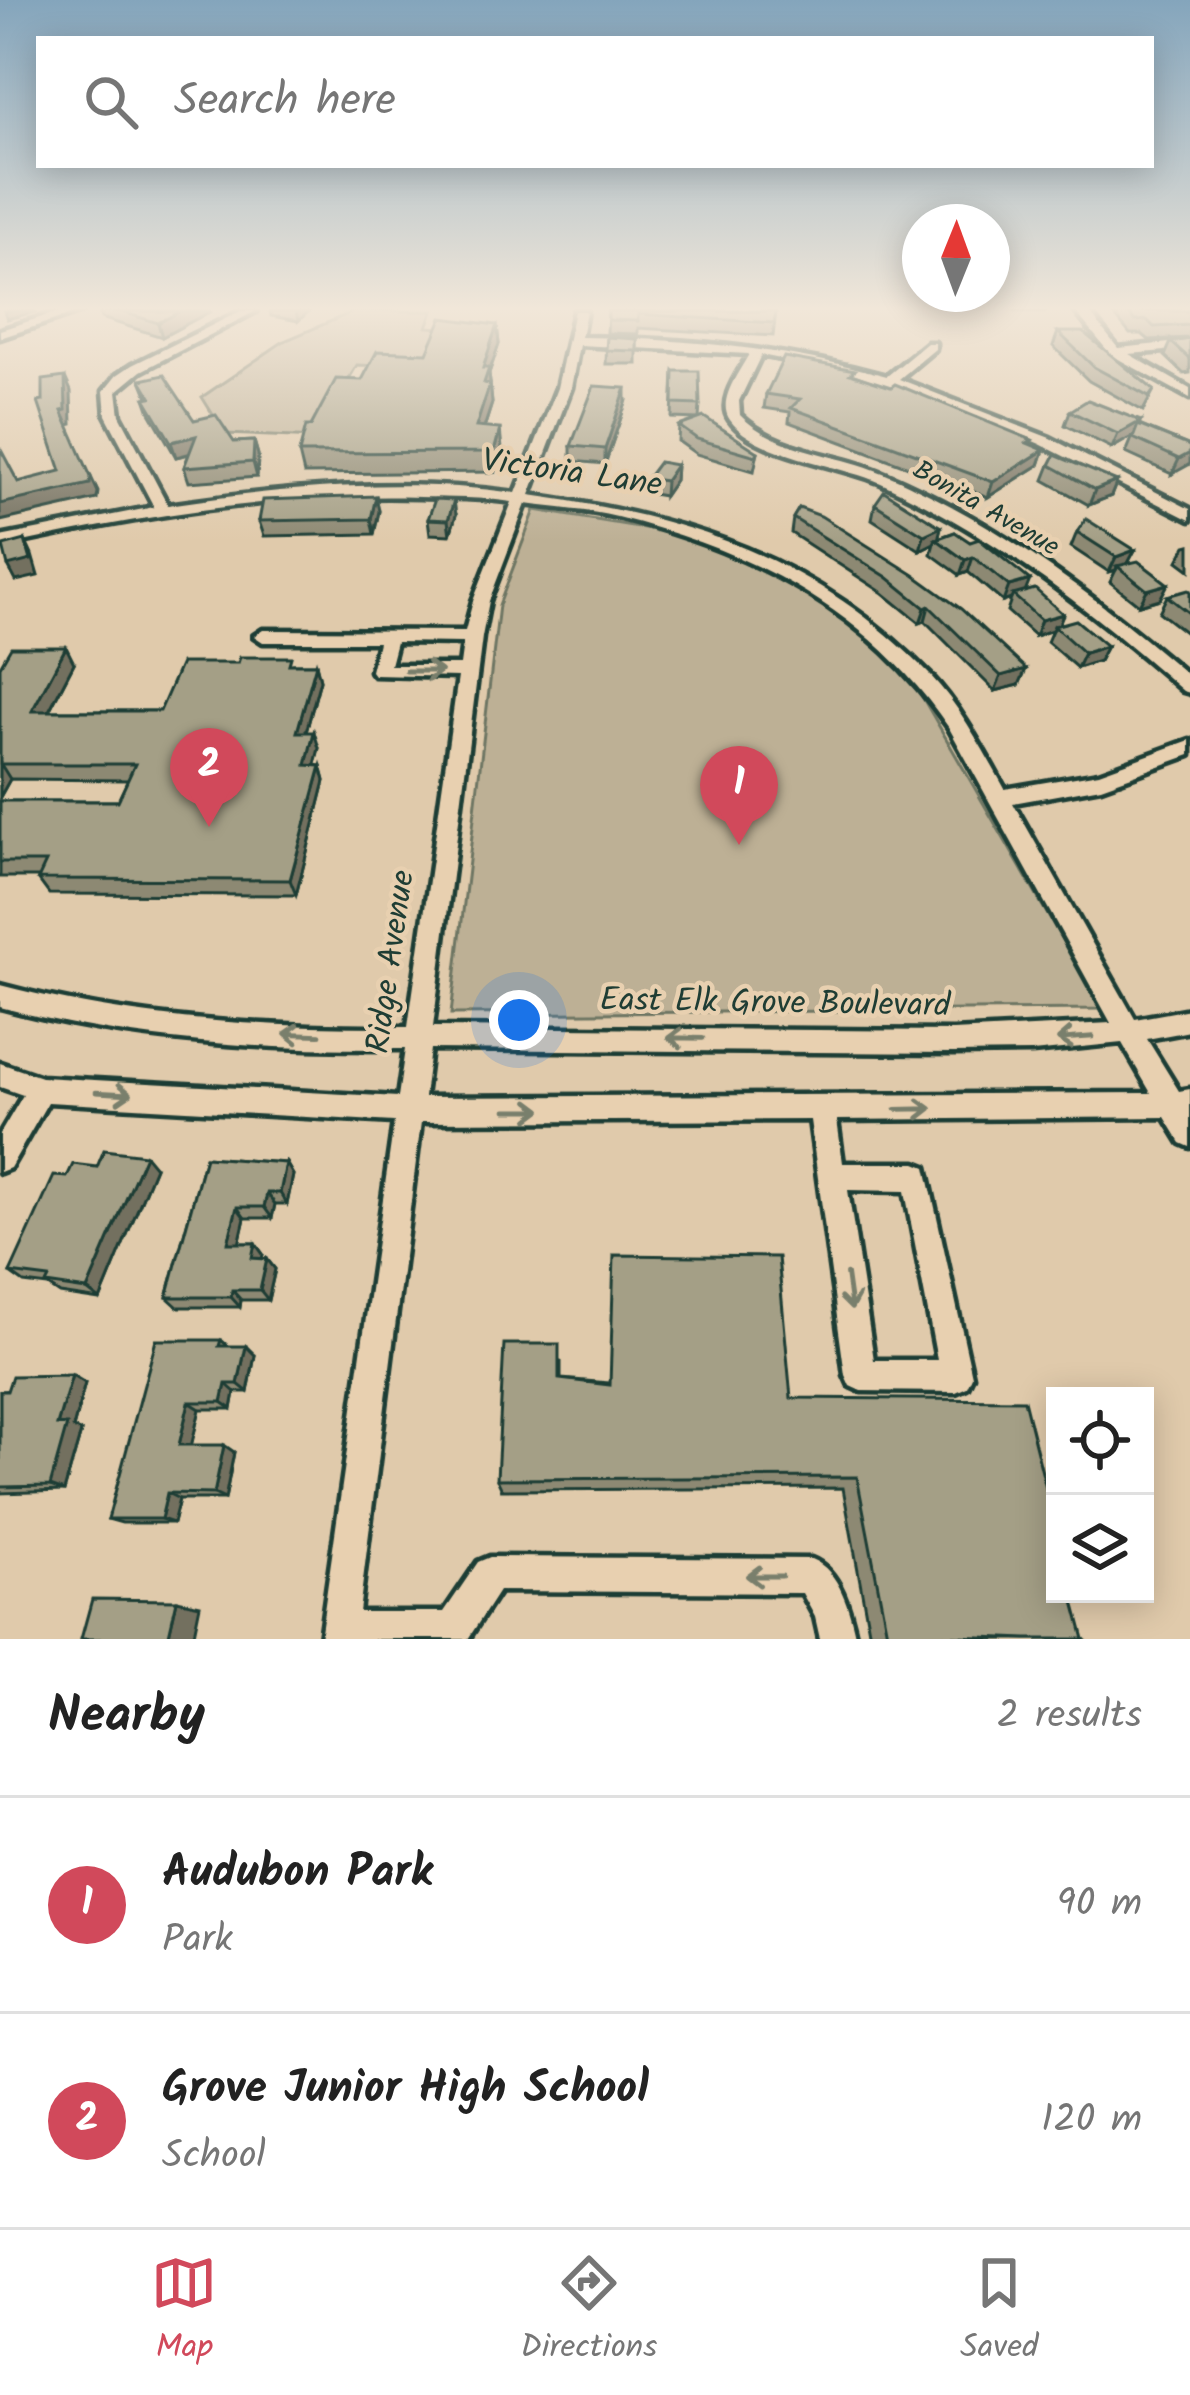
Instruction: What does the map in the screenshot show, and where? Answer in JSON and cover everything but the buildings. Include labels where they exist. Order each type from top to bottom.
[{"type":"street","points":[[112,387],[108,399],[113,415],[162,508]]},
{"type":"street","name":"Ridge Avenue","points":[[339,1635],[473,637],[481,602],[561,387]]},
{"type":"street","name":"Bonita Avenue","points":[[739,387],[732,401],[733,416],[744,428],[874,475],[964,518],[1050,573],[1190,688]]},
{"type":"street","points":[[909,387],[1076,453],[1190,514]]},
{"type":"street","name":"Victoria Lane","points":[[0,542],[162,508],[256,496],[365,491],[611,509],[686,527],[761,556],[808,581],[873,626],[926,682],[999,798],[1128,1034],[1181,1103],[1190,1134]]},
{"type":"street","points":[[263,636],[473,637]]},
{"type":"street","points":[[388,637],[380,671],[467,671]]},
{"type":"street","points":[[999,798],[1101,780],[1190,747]]},
{"type":"street","name":"East Elk Grove Boulevard","points":[[0,996],[70,1016],[140,1027],[419,1038],[1004,1043],[1128,1034],[1190,1019]]},
{"type":"street","points":[[0,1075],[41,1089],[407,1110],[822,1111],[1181,1103]]},
{"type":"street","points":[[0,1159],[41,1089]]},
{"type":"street","points":[[822,1111],[861,1375],[956,1376],[916,1177],[832,1176]]},
{"type":"street","points":[[339,1635],[456,1634],[490,1574],[811,1576],[832,1611],[838,1639]]},
{"type":"shaded area","points":[[216,387],[344,387],[322,425],[390,441],[225,434],[202,397]]},
{"type":"shaded area","points":[[535,510],[681,534],[795,584],[864,629],[913,681],[1102,1009],[451,1014],[499,605]]},
{"type":"place","name":"Grove Junior High School","points":[[209,827]]},
{"type":"place","name":"Audubon Park","points":[[739,845]]}]
